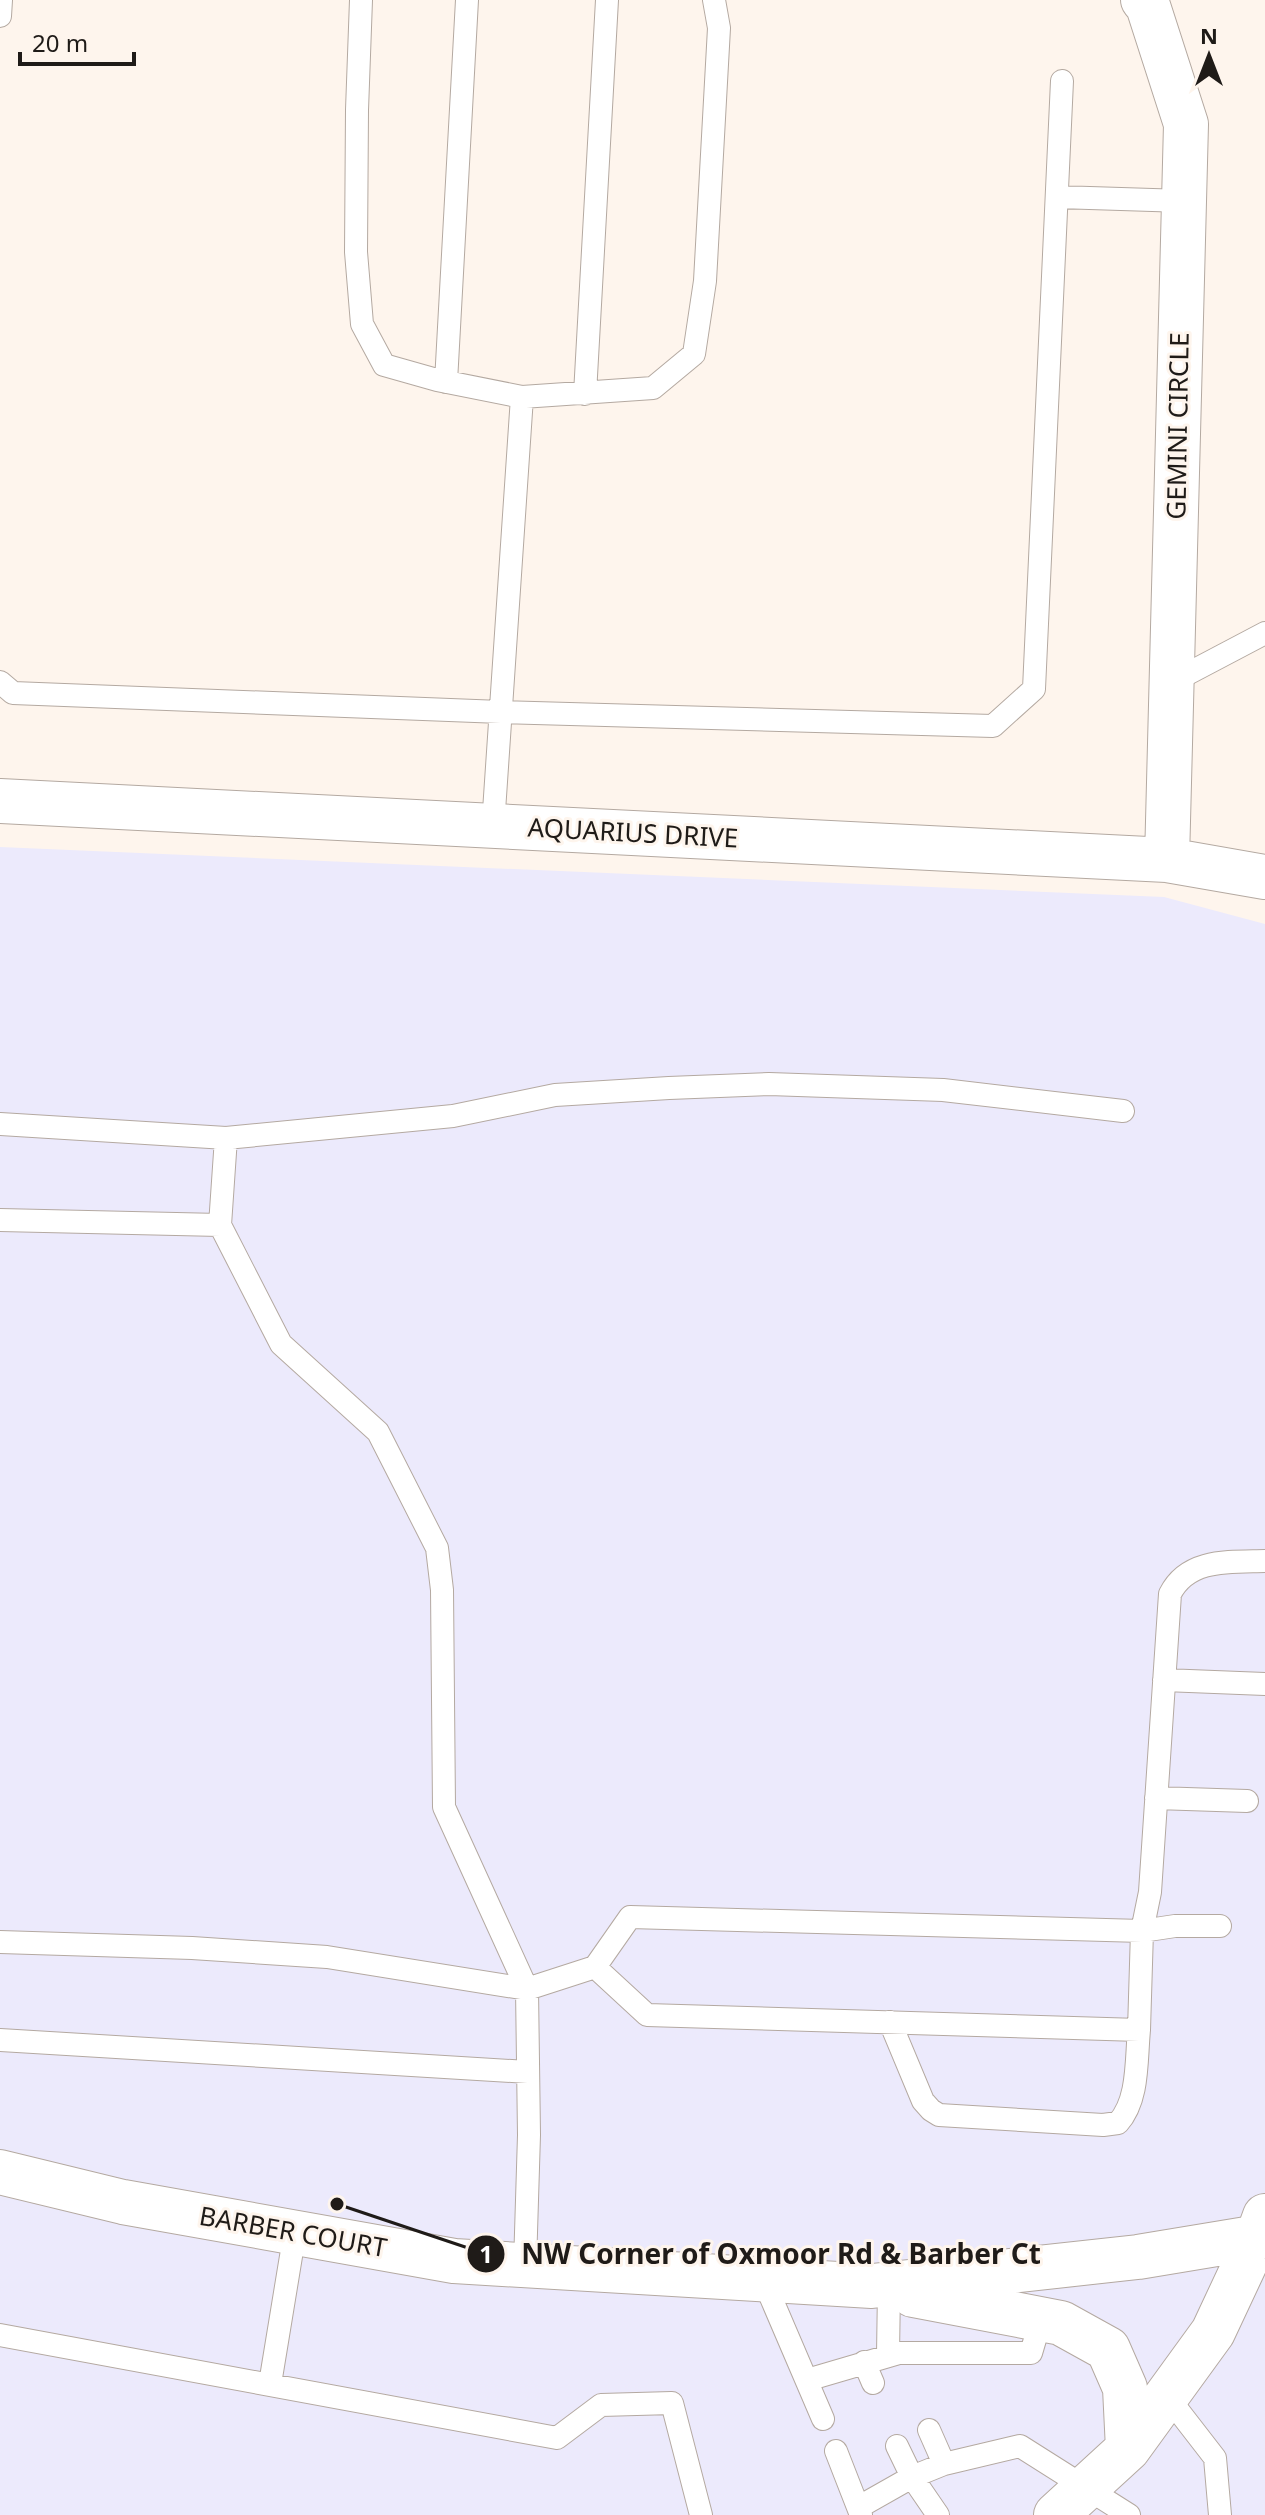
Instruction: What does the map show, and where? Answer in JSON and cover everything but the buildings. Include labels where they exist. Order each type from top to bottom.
[{"type":"street","name":"GEMINI CIRCLE","points":[[1143,0],[1148,6],[1186,124],[1167,860]]},
{"type":"street","name":"AQUARIUS DRIVE","points":[[0,801],[1167,860],[1265,877]]},
{"type":"street","name":"BARBER COURT","points":[[0,2172],[123,2202],[454,2261],[880,2288],[1138,2257],[1262,2229]]},
{"type":"street","points":[[1071,2501],[1128,2449],[1213,2332],[1262,2229]]},
{"type":"street","points":[[880,2288],[1061,2323],[1108,2349],[1125,2388],[1128,2449]]},
{"type":"lane","points":[[0,16],[1,0]]},
{"type":"lane","points":[[361,0],[356,252],[362,324],[384,365],[446,382],[522,397],[653,388],[694,354],[705,281],[719,28],[714,0]]},
{"type":"lane","points":[[446,382],[467,0]]},
{"type":"lane","points":[[585,394],[607,0]]},
{"type":"lane","points":[[0,682],[13,693],[501,712],[993,726],[1034,689],[1062,81]]},
{"type":"lane","points":[[1058,197],[1184,201]]},
{"type":"lane","points":[[493,826],[522,397]]},
{"type":"lane","points":[[1172,682],[1265,633]]},
{"type":"lane","points":[[0,1124],[226,1138],[453,1116],[555,1095],[769,1084],[943,1090],[1123,1111]]},
{"type":"lane","points":[[226,1138],[220,1225],[281,1344],[378,1432],[437,1548],[442,1590],[444,1807],[527,1989],[525,2265]]},
{"type":"lane","points":[[0,1220],[220,1225]]},
{"type":"lane","points":[[890,2022],[923,2101],[939,2115],[1103,2125],[1118,2123],[1126,2115],[1132,2101],[1139,2030],[1142,1931],[1150,1892],[1170,1594],[1177,1580],[1217,1562],[1265,1561]]},
{"type":"lane","points":[[1164,1680],[1265,1684]]},
{"type":"lane","points":[[1156,1798],[1247,1801]]},
{"type":"lane","points":[[0,1942],[192,1948],[327,1957],[527,1989],[595,1967],[630,1917],[1142,1931],[1175,1926],[1220,1926]]},
{"type":"lane","points":[[595,1967],[647,2015],[1139,2030]]},
{"type":"lane","points":[[0,2040],[528,2072]]},
{"type":"lane","points":[[270,2384],[295,2232]]},
{"type":"lane","points":[[763,2279],[823,2419]]},
{"type":"lane","points":[[880,2288],[897,2359]]},
{"type":"lane","points":[[807,2380],[868,2372],[897,2359],[1031,2353],[1041,2319]]},
{"type":"lane","points":[[0,2335],[557,2438],[601,2405],[672,2403],[701,2515]]},
{"type":"lane","points":[[1167,2396],[1215,2458],[1220,2515]]},
{"type":"lane","points":[[929,2430],[944,2464]]},
{"type":"lane","points":[[897,2446],[912,2477],[938,2515]]},
{"type":"lane","points":[[836,2451],[860,2511],[912,2477],[944,2464],[1020,2446],[1071,2501],[1129,2515]]},
{"type":"shaded area","points":[[0,847],[1164,897],[1265,924],[1265,2515],[0,2515]]},
{"type":"place","name":"NW Corner of Oxmoor Rd & Barber Ct","points":[[337,2204]]}]
